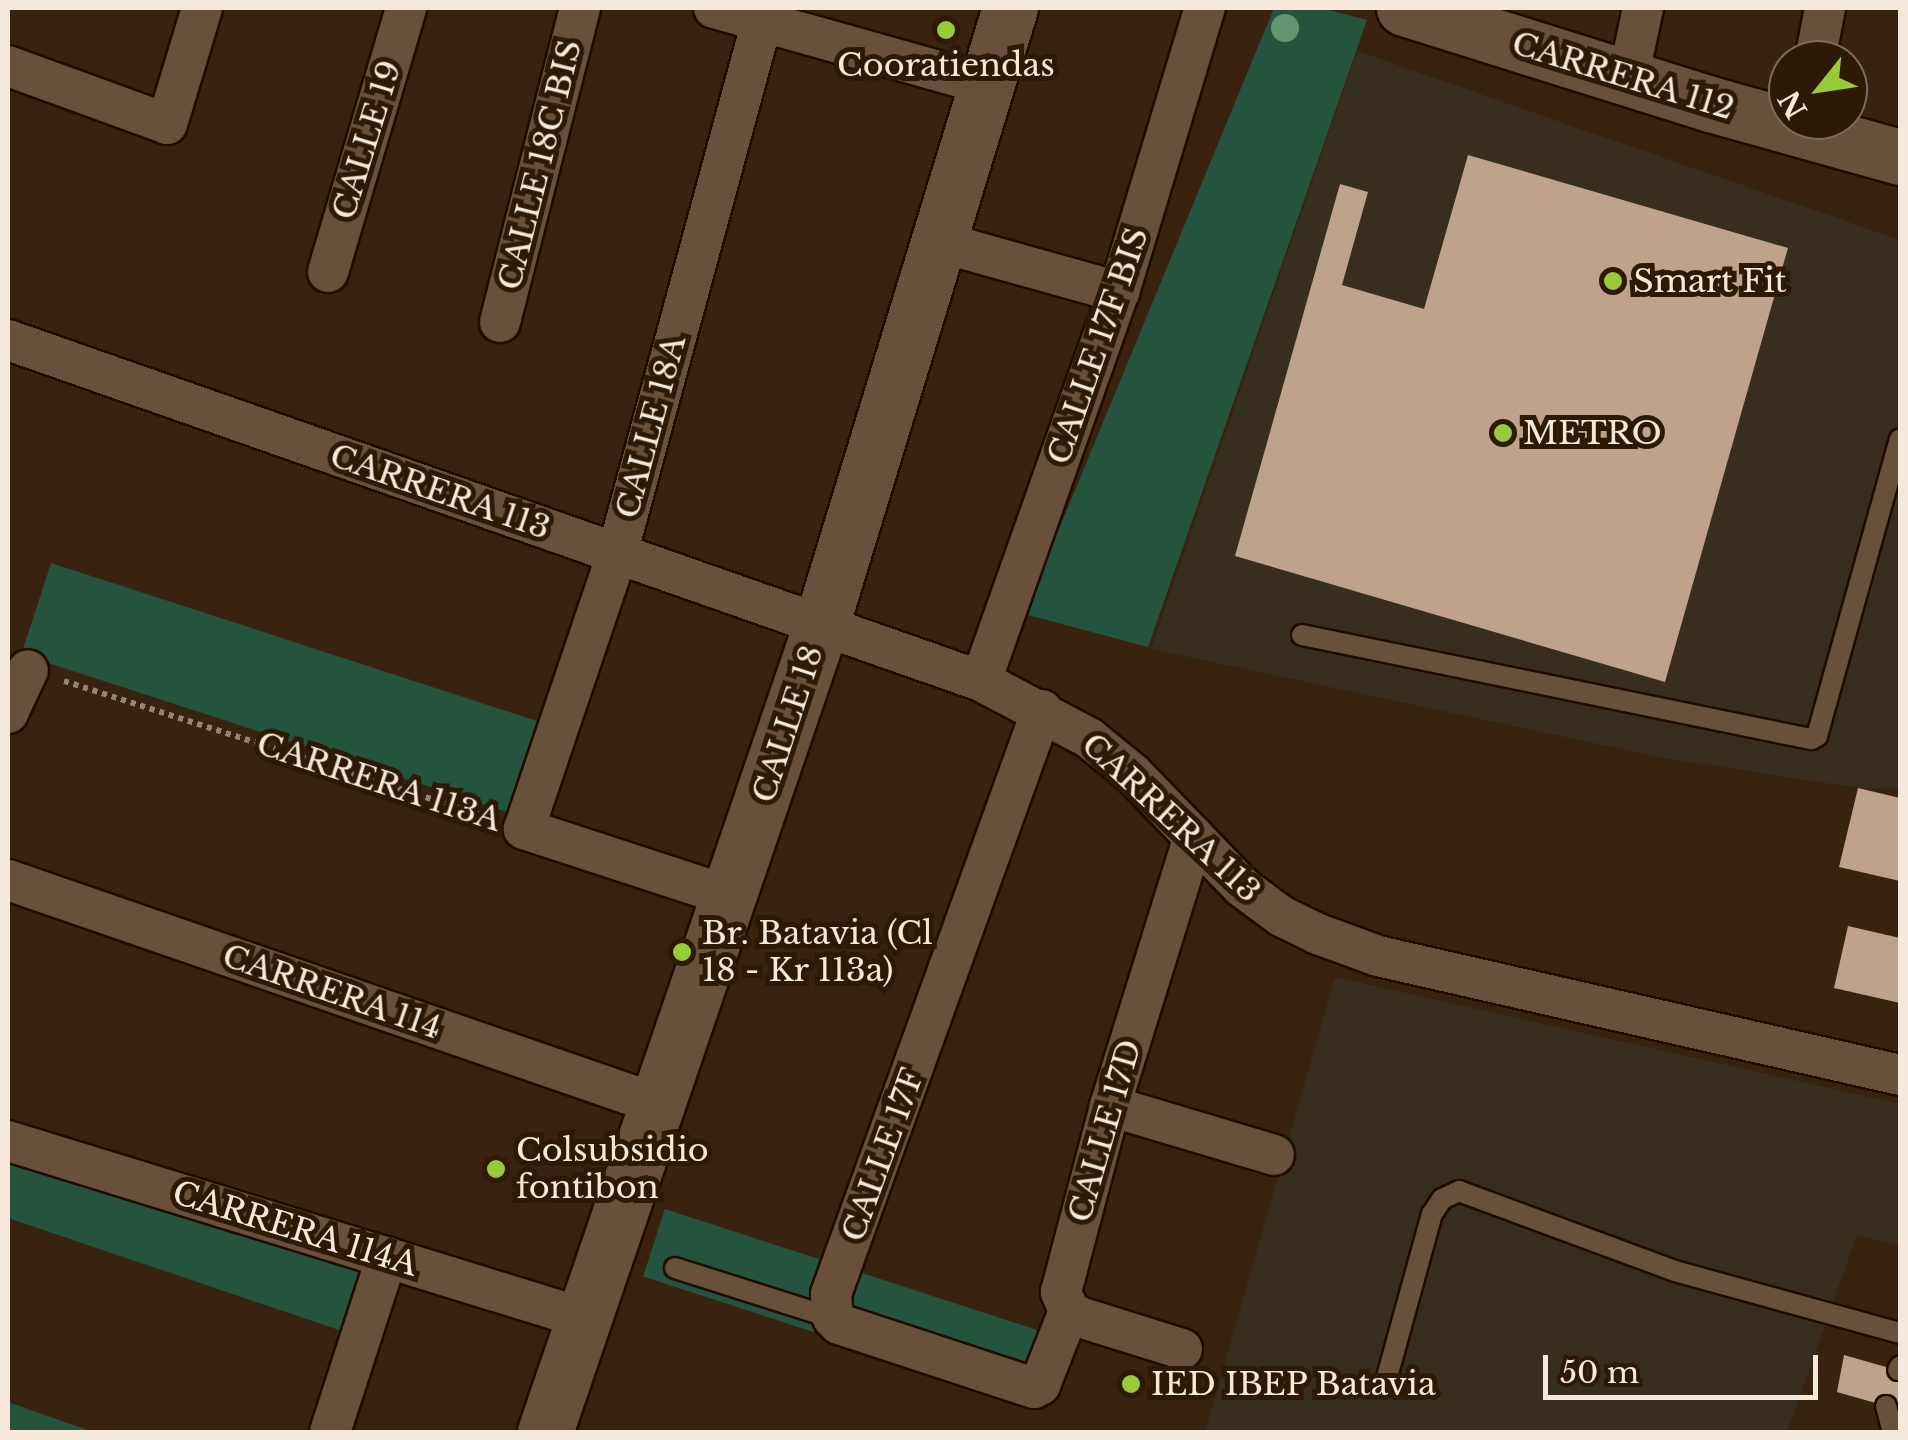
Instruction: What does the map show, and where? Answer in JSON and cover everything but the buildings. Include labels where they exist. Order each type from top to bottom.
[{"type":"street","points":[[8,66],[167,124],[202,8]]},
{"type":"street","name":"CALLE 19","points":[[328,272],[406,8]]},
{"type":"street","name":"CALLE 18C BIS","points":[[500,322],[580,8]]},
{"type":"street","points":[[714,8],[788,20],[988,85]]},
{"type":"street","name":"CALLE 18","points":[[552,1431],[583,1318],[822,622],[1010,8]]},
{"type":"street","name":"CALLE 17F BIS","points":[[981,681],[1119,292],[1205,8]]},
{"type":"street","name":"CARRERA 112","points":[[1404,8],[1467,17],[1628,79],[1768,116]]},
{"type":"street","points":[[1628,79],[1643,8]]},
{"type":"street","points":[[1819,40],[1825,8]]},
{"type":"street","name":"CALLE 18A","points":[[524,829],[788,20]]},
{"type":"street","name":"CARRERA 112","points":[[1848,140],[1900,157]]},
{"type":"street","points":[[940,242],[1119,292]]},
{"type":"street","name":"CARRERA 113","points":[[8,340],[616,554],[822,622],[981,681],[1042,710],[1088,738],[1132,773],[1242,887],[1281,916],[1378,956],[1900,1076]]},
{"type":"street","points":[[8,713],[28,670]]},
{"type":"street","name":"CALLE 17F","points":[[834,1318],[831,1294],[1042,710]]},
{"type":"street","name":"CARRERA 113A","points":[[524,829],[729,896]]},
{"type":"street","name":"CALLE 17D","points":[[1069,1311],[1061,1292],[1110,1106],[1194,837]]},
{"type":"street","name":"CARRERA 114","points":[[8,880],[657,1104]]},
{"type":"street","points":[[1110,1106],[1274,1155]]},
{"type":"street","name":"CARRERA 114A","points":[[8,1140],[583,1318]]},
{"type":"street","points":[[330,1432],[387,1258]]},
{"type":"street","points":[[834,1318],[839,1324],[1034,1388],[1040,1384],[1069,1311],[1182,1349]]},
{"type":"lane","points":[[1302,634],[1811,739],[1817,736],[1900,438]]},
{"type":"lane","points":[[1388,1377],[1432,1214],[1442,1198],[1459,1191],[1675,1271],[1900,1333]]},
{"type":"lane","points":[[675,1268],[834,1318]]},
{"type":"lane","points":[[1886,1406],[1893,1432]]},
{"type":"path","name":"CARRERA 113A","points":[[28,670],[524,829]]},
{"type":"shaded area","points":[[1357,51],[1900,240],[1900,789],[1858,788],[1664,758],[1151,649]]},
{"type":"shaded area","points":[[1335,977],[1900,1104],[1900,1246],[1857,1235],[1787,1432],[1205,1432]]},
{"type":"green space","points":[[1274,8],[1322,8],[1367,20],[1148,647],[1024,614]]},
{"type":"green space","points":[[51,563],[554,726],[524,818],[21,654]]},
{"type":"green space","points":[[8,1159],[361,1267],[342,1331],[8,1218]]},
{"type":"green space","points":[[665,1209],[1044,1332],[1022,1400],[643,1277]]},
{"type":"green space","points":[[8,1402],[93,1432],[8,1432]]},
{"type":"place","name":"Cooratiendas","points":[[946,30]]},
{"type":"place","name":"Smart Fit","points":[[1613,281]]},
{"type":"place","name":"METRO","points":[[1503,433]]},
{"type":"place","name":"Br. Batavia (Cl 18 - Kr 113a)","points":[[682,952]]},
{"type":"place","name":"Colsubsidio fontibon","points":[[496,1169]]},
{"type":"place","name":"IED IBEP Batavia","points":[[1131,1384]]}]
